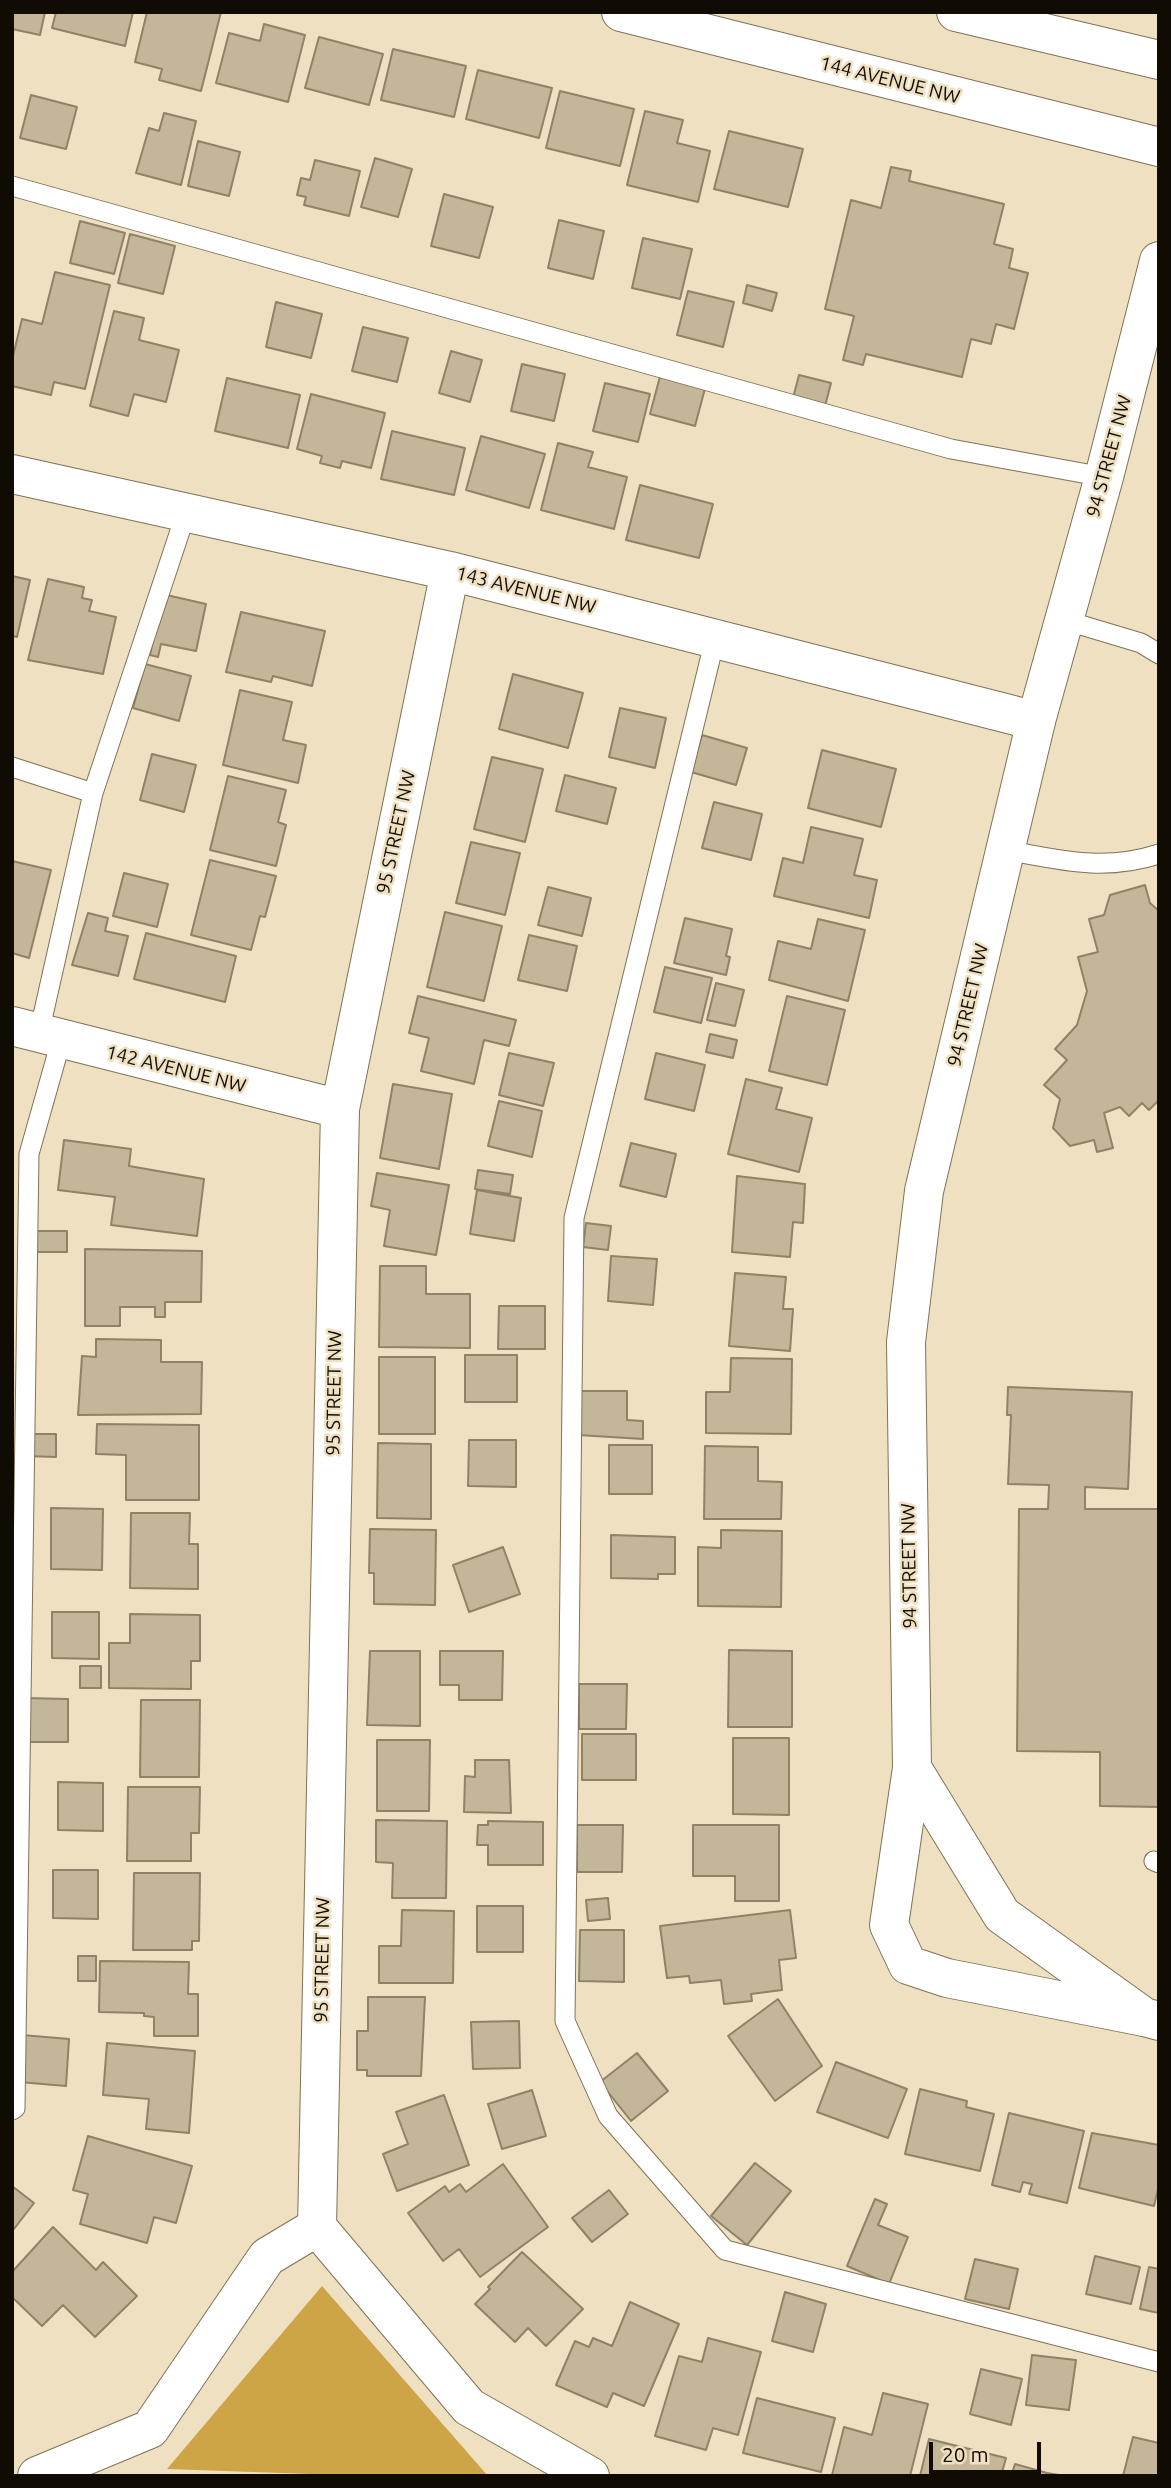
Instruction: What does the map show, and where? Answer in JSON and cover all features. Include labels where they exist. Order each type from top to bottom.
[{"type":"street","name":"144 AVENUE NW","points":[[621,12],[1159,147]]},
{"type":"street","points":[[956,12],[1159,60]]},
{"type":"street","name":"94 STREET NW","points":[[1151,2019],[947,1978],[908,1965],[889,1924],[912,1768],[906,1342],[924,1191],[1036,721],[1104,477],[1159,261]]},
{"type":"street","name":"143 AVENUE NW","points":[[12,474],[450,571],[1036,721]]},
{"type":"street","name":"95 STREET NW","points":[[317,2227],[340,1109],[450,571]]},
{"type":"street","name":"142 AVENUE NW","points":[[37,1033],[340,1109]]},
{"type":"street","name":"94 STREET NW","points":[[912,1768],[1002,1915],[1151,2019]]},
{"type":"street","points":[[37,2476],[150,2429],[267,2257],[317,2227],[469,2407],[590,2476]]},
{"type":"lane","points":[[12,186],[951,449],[1104,477]]},
{"type":"lane","points":[[12,2110],[15,2108],[29,1154],[37,1033],[93,793],[186,513]]},
{"type":"lane","points":[[1064,620],[1141,643],[1159,654]]},
{"type":"lane","points":[[715,639],[574,1217],[565,2021],[608,2116],[725,2250],[1159,2362]]},
{"type":"lane","points":[[12,767],[93,793]]},
{"type":"lane","points":[[1005,850],[1095,866],[1131,863],[1159,854]]},
{"type":"shaded area","points":[[322,2286],[488,2476],[368,2476],[167,2469]]},
{"type":"building","points":[[12,12],[45,12],[40,35],[12,29]]},
{"type":"building","points":[[56,12],[133,12],[125,46],[52,28]]},
{"type":"building","points":[[147,12],[221,12],[201,91],[159,80],[162,69],[135,62]]},
{"type":"building","points":[[264,24],[305,35],[288,102],[216,83],[229,33],[260,41]]},
{"type":"building","points":[[319,37],[383,54],[369,105],[305,88]]},
{"type":"building","points":[[393,49],[466,66],[454,117],[381,100]]},
{"type":"building","points":[[478,70],[552,88],[539,138],[466,119]]},
{"type":"building","points":[[560,91],[634,109],[620,166],[546,148]]},
{"type":"building","points":[[31,95],[77,107],[66,149],[20,138]]},
{"type":"building","points":[[645,111],[683,120],[677,143],[710,151],[698,202],[627,185]]},
{"type":"building","points":[[164,113],[196,121],[181,185],[136,173],[149,128],[159,131]]},
{"type":"building","points":[[729,131],[803,149],[788,207],[714,189]]},
{"type":"building","points":[[198,141],[240,152],[229,196],[188,186]]},
{"type":"building","points":[[375,158],[412,169],[398,217],[361,207]]},
{"type":"building","points":[[315,160],[360,171],[349,216],[304,205],[306,197],[297,195],[301,178],[310,180]]},
{"type":"building","points":[[891,167],[911,171],[909,181],[1004,204],[994,244],[1013,249],[1009,268],[1028,273],[1014,329],[996,324],[991,344],[971,339],[962,377],[866,354],[863,365],[843,360],[854,316],[825,309],[851,200],[881,208]]},
{"type":"building","points":[[444,194],[493,207],[479,258],[431,246]]},
{"type":"building","points":[[559,220],[604,231],[593,279],[548,268]]},
{"type":"building","points":[[80,221],[125,233],[114,274],[70,263]]},
{"type":"building","points":[[130,234],[175,246],[163,294],[118,283]]},
{"type":"building","points":[[643,238],[692,249],[680,299],[632,288]]},
{"type":"building","points":[[55,272],[110,285],[85,389],[54,382],[51,395],[12,386],[12,360],[22,319],[42,324]]},
{"type":"building","points":[[747,285],[777,293],[772,311],[743,303]]},
{"type":"building","points":[[688,291],[734,302],[723,347],[677,335]]},
{"type":"building","points":[[276,302],[322,314],[311,358],[266,347]]},
{"type":"building","points":[[114,311],[144,318],[139,340],[179,350],[166,402],[134,394],[128,416],[90,406]]},
{"type":"building","points":[[363,327],[408,338],[397,382],[352,371]]},
{"type":"building","points":[[451,351],[482,360],[470,402],[439,393]]},
{"type":"building","points":[[522,364],[565,374],[554,421],[511,411]]},
{"type":"building","points":[[662,369],[707,381],[695,426],[650,414]]},
{"type":"building","points":[[799,375],[831,383],[825,406],[793,398]]},
{"type":"building","points":[[227,378],[300,395],[288,448],[215,431]]},
{"type":"building","points":[[605,383],[650,394],[638,442],[593,431]]},
{"type":"building","points":[[311,394],[385,413],[371,468],[342,461],[340,468],[320,463],[322,456],[297,449]]},
{"type":"building","points":[[392,431],[465,448],[454,495],[381,479]]},
{"type":"building","points":[[481,436],[545,454],[529,508],[466,490]]},
{"type":"building","points":[[558,443],[593,452],[588,467],[627,477],[614,529],[541,510]]},
{"type":"building","points":[[640,485],[713,504],[699,558],[626,540]]},
{"type":"building","points":[[12,576],[30,580],[17,637],[12,636]]},
{"type":"building","points":[[48,579],[84,587],[82,598],[92,600],[89,611],[116,617],[103,674],[28,660]]},
{"type":"building","points":[[162,594],[206,604],[196,651],[161,644],[158,657],[150,655]]},
{"type":"building","points":[[241,612],[325,631],[312,686],[273,676],[271,682],[226,672]]},
{"type":"building","points":[[145,664],[191,676],[179,721],[133,708]]},
{"type":"building","points":[[513,674],[583,693],[568,748],[499,729]]},
{"type":"building","points":[[240,690],[292,702],[283,740],[306,745],[298,783],[223,765]]},
{"type":"building","points":[[620,708],[666,718],[655,768],[609,757]]},
{"type":"building","points":[[702,735],[747,748],[736,785],[691,772]]},
{"type":"building","points":[[822,750],[896,769],[881,827],[808,808]]},
{"type":"building","points":[[152,754],[196,765],[184,812],[140,800]]},
{"type":"building","points":[[492,757],[543,769],[525,842],[474,829]]},
{"type":"building","points":[[565,775],[616,788],[607,824],[556,811]]},
{"type":"building","points":[[228,776],[286,790],[278,822],[286,825],[276,866],[210,850]]},
{"type":"building","points":[[714,802],[762,814],[751,860],[702,848]]},
{"type":"building","points":[[811,827],[863,839],[854,875],[877,880],[869,918],[774,896],[783,858],[803,863]]},
{"type":"building","points":[[471,842],[520,853],[505,915],[456,903]]},
{"type":"building","points":[[210,860],[276,876],[265,917],[260,916],[251,950],[191,935]]},
{"type":"building","points":[[12,861],[51,870],[29,958],[12,953]]},
{"type":"building","points":[[124,873],[168,884],[157,927],[113,916]]},
{"type":"building","points":[[1145,885],[1150,903],[1159,911],[1159,1100],[1149,1110],[1142,1103],[1129,1116],[1120,1107],[1104,1113],[1113,1148],[1097,1152],[1094,1140],[1070,1146],[1053,1128],[1060,1099],[1044,1085],[1067,1060],[1055,1049],[1077,1025],[1087,991],[1078,957],[1098,952],[1089,919],[1104,915],[1110,895]]},
{"type":"building","points":[[548,887],[591,898],[582,936],[538,925]]},
{"type":"building","points":[[445,912],[502,926],[484,1001],[427,987]]},
{"type":"building","points":[[88,913],[108,918],[105,931],[128,936],[118,976],[72,965]]},
{"type":"building","points":[[685,918],[732,929],[726,956],[730,957],[726,975],[674,963]]},
{"type":"building","points":[[818,919],[865,930],[848,1001],[769,980],[778,941],[811,949]]},
{"type":"building","points":[[146,933],[236,956],[225,1002],[134,979]]},
{"type":"building","points":[[529,935],[577,946],[567,991],[518,980]]},
{"type":"building","points":[[665,967],[712,978],[701,1023],[654,1012]]},
{"type":"building","points":[[716,983],[744,990],[735,1026],[707,1020]]},
{"type":"building","points":[[418,996],[516,1020],[509,1046],[484,1040],[474,1084],[421,1071],[429,1038],[409,1033]]},
{"type":"building","points":[[787,996],[845,1010],[827,1085],[769,1071]]},
{"type":"building","points":[[710,1034],[737,1040],[733,1058],[706,1052]]},
{"type":"building","points":[[509,1053],[554,1063],[543,1106],[499,1095]]},
{"type":"building","points":[[656,1053],[705,1065],[694,1111],[645,1099]]},
{"type":"building","points":[[746,1079],[782,1088],[776,1109],[812,1118],[799,1172],[728,1154]]},
{"type":"building","points":[[393,1084],[452,1094],[439,1169],[380,1158]]},
{"type":"building","points":[[499,1101],[542,1111],[532,1157],[488,1146]]},
{"type":"building","points":[[64,1140],[131,1149],[129,1166],[204,1179],[197,1236],[111,1225],[115,1197],[58,1190]]},
{"type":"building","points":[[631,1143],[676,1154],[666,1197],[620,1186]]},
{"type":"building","points":[[478,1170],[513,1175],[510,1194],[475,1189]]},
{"type":"building","points":[[377,1173],[449,1185],[436,1255],[384,1246],[390,1210],[371,1206]]},
{"type":"building","points":[[737,1176],[805,1184],[803,1223],[793,1222],[790,1257],[732,1252]]},
{"type":"building","points":[[477,1190],[521,1198],[514,1241],[470,1234]]},
{"type":"building","points":[[586,1223],[611,1226],[608,1250],[583,1247]]},
{"type":"building","points":[[29,1231],[67,1231],[67,1252],[28,1252]]},
{"type":"building","points":[[85,1249],[202,1251],[201,1302],[165,1302],[165,1317],[155,1317],[155,1307],[120,1307],[120,1326],[85,1326]]},
{"type":"building","points":[[611,1256],[657,1259],[653,1305],[608,1301]]},
{"type":"building","points":[[380,1266],[426,1266],[426,1294],[470,1294],[470,1348],[379,1347]]},
{"type":"building","points":[[735,1273],[786,1277],[783,1309],[793,1309],[790,1351],[729,1346]]},
{"type":"building","points":[[499,1306],[545,1306],[545,1349],[498,1349]]},
{"type":"building","points":[[96,1339],[161,1340],[161,1362],[202,1362],[201,1414],[78,1415],[82,1356],[96,1357]]},
{"type":"building","points":[[465,1355],[517,1355],[517,1402],[465,1402]]},
{"type":"building","points":[[379,1357],[435,1357],[435,1434],[379,1434]]},
{"type":"building","points":[[731,1358],[792,1359],[791,1434],[706,1433],[706,1392],[730,1392]]},
{"type":"building","points":[[1008,1387],[1132,1392],[1128,1489],[1085,1487],[1085,1509],[1159,1509],[1159,1807],[1100,1806],[1100,1752],[1017,1751],[1019,1509],[1048,1509],[1049,1485],[1008,1484],[1011,1415],[1007,1415]]},
{"type":"building","points":[[578,1391],[627,1391],[627,1420],[643,1421],[643,1439],[578,1435]]},
{"type":"building","points":[[97,1424],[199,1425],[199,1500],[126,1500],[126,1455],[96,1454]]},
{"type":"building","points":[[26,1434],[56,1434],[56,1457],[26,1456]]},
{"type":"building","points":[[469,1440],[516,1440],[516,1487],[468,1486]]},
{"type":"building","points":[[378,1443],[431,1444],[431,1519],[377,1518]]},
{"type":"building","points":[[609,1445],[652,1445],[652,1494],[609,1494]]},
{"type":"building","points":[[705,1446],[758,1447],[758,1481],[782,1482],[781,1519],[704,1519]]},
{"type":"building","points":[[51,1508],[103,1509],[102,1570],[51,1569]]},
{"type":"building","points":[[131,1513],[190,1513],[189,1544],[198,1544],[198,1589],[130,1588]]},
{"type":"building","points":[[370,1529],[436,1530],[435,1605],[374,1604],[374,1573],[369,1573]]},
{"type":"building","points":[[721,1530],[782,1531],[781,1607],[698,1606],[698,1547],[721,1548]]},
{"type":"building","points":[[611,1535],[675,1537],[675,1574],[658,1574],[658,1579],[611,1578]]},
{"type":"building","points":[[503,1547],[520,1594],[469,1612],[453,1565]]},
{"type":"building","points":[[52,1612],[99,1612],[99,1659],[52,1658]]},
{"type":"building","points":[[130,1614],[200,1615],[200,1661],[191,1661],[191,1689],[109,1688],[109,1643],[130,1643]]},
{"type":"building","points":[[729,1650],[792,1651],[792,1727],[728,1727]]},
{"type":"building","points":[[370,1651],[420,1651],[420,1726],[367,1725]]},
{"type":"building","points":[[440,1651],[503,1651],[502,1700],[459,1700],[459,1685],[440,1685]]},
{"type":"building","points":[[80,1666],[101,1666],[101,1688],[80,1688]]},
{"type":"building","points":[[579,1684],[627,1684],[626,1729],[579,1729]]},
{"type":"building","points":[[25,1698],[68,1699],[68,1742],[25,1742]]},
{"type":"building","points":[[141,1700],[200,1700],[199,1777],[140,1777]]},
{"type":"building","points":[[582,1734],[636,1734],[636,1780],[582,1780]]},
{"type":"building","points":[[733,1738],[789,1738],[789,1815],[733,1814]]},
{"type":"building","points":[[377,1740],[430,1740],[429,1811],[377,1811]]},
{"type":"building","points":[[475,1760],[509,1760],[511,1813],[464,1812],[465,1776],[475,1777]]},
{"type":"building","points":[[58,1782],[103,1783],[103,1831],[58,1830]]},
{"type":"building","points":[[128,1787],[200,1787],[199,1833],[191,1833],[191,1861],[127,1861]]},
{"type":"building","points":[[376,1820],[447,1821],[446,1898],[392,1898],[393,1863],[376,1862]]},
{"type":"building","points":[[488,1821],[543,1822],[543,1865],[488,1865],[488,1845],[477,1845],[478,1825],[488,1825]]},
{"type":"building","points":[[577,1825],[623,1825],[622,1872],[577,1872]]},
{"type":"building","points":[[693,1825],[779,1825],[779,1901],[735,1901],[735,1876],[693,1876]]},
{"type":"building","points":[[53,1870],[98,1870],[98,1919],[53,1918]]},
{"type":"building","points":[[134,1873],[200,1873],[199,1941],[192,1941],[192,1950],[133,1950]]},
{"type":"building","points":[[608,1898],[610,1919],[588,1921],[586,1900]]},
{"type":"building","points":[[477,1906],[523,1906],[523,1952],[477,1952]]},
{"type":"building","points":[[402,1910],[454,1911],[453,1983],[379,1983],[379,1946],[401,1946]]},
{"type":"building","points":[[790,1910],[796,1958],[779,1960],[782,1990],[751,1994],[752,2001],[724,2004],[721,1980],[690,1983],[689,1976],[667,1978],[660,1926]]},
{"type":"building","points":[[580,1930],[624,1930],[624,1982],[579,1981]]},
{"type":"building","points":[[78,1956],[96,1956],[96,1981],[78,1981]]},
{"type":"building","points":[[100,1961],[189,1962],[188,1994],[198,1994],[198,2036],[154,2036],[154,2017],[144,2016],[144,2013],[99,2012]]},
{"type":"building","points":[[368,1997],[425,1997],[421,2076],[367,2076],[367,2070],[357,2070],[357,2031],[368,2031]]},
{"type":"building","points":[[778,1999],[822,2066],[775,2101],[728,2036]]},
{"type":"building","points":[[519,2021],[520,2068],[473,2069],[471,2022]]},
{"type":"building","points":[[22,2035],[69,2039],[66,2086],[19,2082]]},
{"type":"building","points":[[107,2043],[195,2051],[189,2133],[146,2129],[149,2099],[103,2095]]},
{"type":"building","points":[[637,2053],[668,2091],[631,2121],[600,2082]]},
{"type":"building","points":[[836,2062],[907,2089],[888,2138],[817,2112]]},
{"type":"building","points":[[920,2089],[967,2101],[966,2107],[994,2114],[980,2171],[905,2154]]},
{"type":"building","points":[[532,2090],[546,2136],[502,2149],[488,2104]]},
{"type":"building","points":[[444,2095],[469,2165],[397,2191],[383,2154],[408,2144],[396,2112]]},
{"type":"building","points":[[1009,2113],[1084,2131],[1067,2203],[1029,2194],[1032,2184],[1023,2182],[1020,2192],[992,2185]]},
{"type":"building","points":[[1092,2133],[1159,2145],[1159,2185],[1154,2206],[1079,2188]]},
{"type":"building","points":[[88,2136],[192,2166],[176,2223],[154,2217],[147,2243],[80,2224],[88,2194],[73,2190]]},
{"type":"building","points":[[755,2163],[791,2191],[747,2245],[711,2216]]},
{"type":"building","points":[[503,2164],[548,2227],[480,2277],[459,2249],[443,2261],[408,2213],[445,2186],[449,2192],[460,2184],[466,2192]]},
{"type":"building","points":[[12,2186],[34,2203],[14,2229],[12,2228]]},
{"type":"building","points":[[609,2190],[628,2214],[592,2242],[572,2218]]},
{"type":"building","points":[[875,2199],[887,2204],[878,2225],[908,2237],[889,2284],[847,2266]]},
{"type":"building","points":[[53,2227],[96,2270],[103,2262],[137,2296],[95,2337],[63,2305],[42,2326],[12,2297],[12,2272]]},
{"type":"building","points":[[522,2252],[583,2309],[546,2346],[528,2328],[515,2342],[475,2304]]},
{"type":"building","points":[[1095,2256],[1140,2267],[1131,2304],[1086,2294]]},
{"type":"building","points":[[975,2259],[1018,2269],[1009,2309],[965,2299]]},
{"type":"building","points":[[1149,2267],[1159,2269],[1159,2313],[1140,2309]]},
{"type":"building","points":[[785,2292],[826,2304],[813,2352],[772,2341]]},
{"type":"building","points":[[630,2302],[679,2324],[644,2406],[613,2393],[607,2407],[556,2385],[575,2341],[589,2347],[593,2338],[612,2346]]},
{"type":"building","points":[[708,2338],[761,2352],[738,2435],[713,2428],[706,2450],[655,2436],[679,2356],[702,2362]]},
{"type":"building","points":[[1032,2355],[1076,2360],[1069,2410],[1026,2405]]},
{"type":"building","points":[[981,2369],[1022,2379],[1011,2425],[970,2414]]},
{"type":"building","points":[[883,2393],[928,2404],[910,2476],[832,2475],[844,2427],[872,2435]]},
{"type":"building","points":[[757,2398],[835,2418],[821,2472],[743,2453]]},
{"type":"building","points":[[1133,2437],[1159,2443],[1159,2476],[1123,2476]]},
{"type":"building","points":[[929,2439],[1006,2458],[1001,2476],[920,2476]]},
{"type":"building","points":[[1015,2464],[1047,2473],[1065,2476],[1011,2476]]}]
